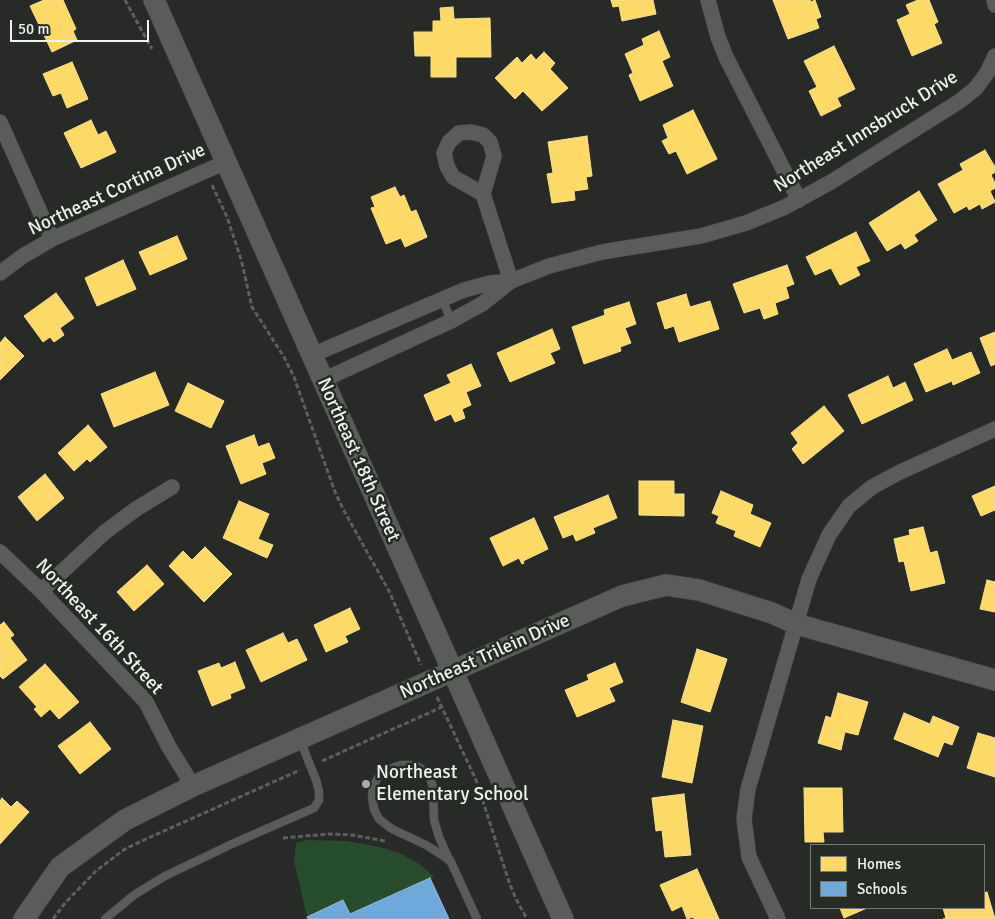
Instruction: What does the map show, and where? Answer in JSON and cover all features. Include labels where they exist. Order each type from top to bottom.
[{"type":"street","name":"Northeast 18th Street","points":[[154,0],[563,919]]},
{"type":"street","points":[[708,0],[718,37],[726,57],[799,200]]},
{"type":"street","points":[[994,0],[995,5]]},
{"type":"street","name":"Northeast Innsbruck Drive","points":[[323,380],[451,321],[482,304],[511,281],[548,266],[602,252],[710,233],[746,223],[799,200],[960,101],[976,88],[987,73],[995,56]]},
{"type":"street","points":[[0,122],[52,239]]},
{"type":"street","name":"Northeast Cortina Drive","points":[[0,273],[23,256],[52,239],[226,162]]},
{"type":"street","points":[[483,194],[511,281]]},
{"type":"street","name":"Northeast Innsbruck Drive","points":[[312,356],[442,298],[490,282],[511,281]]},
{"type":"street","points":[[778,919],[750,857],[744,819],[748,789],[809,579],[829,535],[849,506],[872,487],[900,472],[995,429]]},
{"type":"street","points":[[42,591],[105,532],[136,509],[172,487]]},
{"type":"street","name":"Northeast 16th Street","points":[[0,552],[42,591],[146,702],[169,747],[193,786]]},
{"type":"street","name":"Northeast Trilein Drive","points":[[24,919],[60,867],[125,820],[193,786],[622,596],[666,585],[699,590],[772,612],[796,624],[995,680]]},
{"type":"lane","points":[[442,298],[451,321]]},
{"type":"lane","points":[[106,919],[134,895],[165,876],[314,808],[318,800],[319,791],[300,739]]},
{"type":"lane","points":[[451,862],[426,844],[392,828],[379,819],[374,809],[372,798],[373,786],[379,776],[389,769],[402,765],[414,765],[422,769],[430,778],[433,788],[434,820],[439,837],[451,862],[477,919]]},
{"type":"path","points":[[125,0],[154,52]]},
{"type":"path","points":[[206,171],[227,217],[241,259],[252,307],[284,357],[294,377],[342,509],[388,592],[476,780],[509,882],[527,919]]},
{"type":"path","points":[[53,919],[65,903],[97,870],[126,849],[146,838],[442,707]]},
{"type":"path","points":[[283,838],[329,834],[361,836],[386,841]]},
{"type":"green space","points":[[307,840],[347,841],[384,848],[401,854],[421,865],[434,877],[350,914],[343,900],[307,917],[294,861],[296,843]]},
{"type":"building: Homes","points":[[44,0],[63,0],[76,29],[73,31],[77,40],[52,52],[30,6]]},
{"type":"building: Homes","points":[[611,0],[653,0],[656,14],[622,21],[619,6],[613,7]]},
{"type":"building: Homes","points":[[773,0],[810,0],[811,2],[815,0],[821,17],[816,19],[819,28],[788,39]]},
{"type":"building: Homes","points":[[918,0],[929,0],[938,22],[934,24],[942,43],[912,56],[897,20],[910,14],[906,5]]},
{"type":"building: Homes","points":[[453,7],[454,19],[490,18],[491,57],[456,57],[456,77],[431,77],[431,56],[415,56],[414,32],[433,32],[433,21],[441,21],[440,8]]},
{"type":"building: Homes","points":[[659,31],[670,57],[662,61],[673,86],[640,101],[629,75],[633,73],[625,54],[644,45],[642,39]]},
{"type":"building: Homes","points":[[834,46],[855,89],[837,98],[841,106],[821,116],[809,91],[817,87],[804,61]]},
{"type":"building: Homes","points":[[544,52],[555,63],[550,69],[568,88],[542,111],[523,91],[515,99],[495,78],[517,57],[522,63],[531,54],[536,60]]},
{"type":"building: Homes","points":[[72,62],[88,99],[67,108],[61,93],[53,96],[43,74]]},
{"type":"building: Homes","points":[[693,110],[717,159],[687,174],[676,151],[669,154],[662,141],[668,138],[663,125]]},
{"type":"building: Homes","points":[[91,120],[98,135],[106,131],[116,152],[81,168],[64,133]]},
{"type":"building: Homes","points":[[587,136],[592,176],[586,177],[588,189],[574,191],[575,200],[552,203],[547,174],[553,173],[548,142]]},
{"type":"building: Homes","points":[[985,150],[995,167],[995,172],[991,175],[995,188],[990,191],[995,202],[982,209],[980,204],[969,210],[967,206],[954,213],[938,184],[963,170],[960,164]]},
{"type":"building: Homes","points":[[395,187],[400,197],[404,195],[411,212],[416,210],[427,237],[405,247],[401,238],[386,244],[371,208],[375,207],[371,197]]},
{"type":"building: Homes","points":[[919,191],[937,220],[914,235],[918,241],[905,249],[901,243],[887,251],[869,223]]},
{"type":"building: Homes","points":[[856,232],[870,261],[856,267],[860,275],[840,285],[831,268],[815,275],[806,257]]},
{"type":"building: Homes","points":[[177,236],[187,259],[150,275],[139,252]]},
{"type":"building: Homes","points":[[123,260],[136,289],[97,306],[85,278]]},
{"type":"building: Homes","points":[[787,265],[794,284],[786,287],[789,298],[775,303],[778,314],[764,319],[760,308],[744,313],[733,284]]},
{"type":"building: Homes","points":[[56,293],[74,318],[60,328],[64,335],[54,342],[50,337],[43,342],[24,316]]},
{"type":"building: Homes","points":[[686,294],[690,307],[710,301],[719,329],[679,342],[674,326],[665,329],[657,303]]},
{"type":"building: Homes","points":[[629,302],[636,324],[625,328],[631,343],[620,347],[621,351],[584,364],[572,327],[605,315],[604,310]]},
{"type":"building: Homes","points":[[552,329],[560,349],[550,353],[555,363],[510,382],[497,353]]},
{"type":"building: Homes","points":[[995,332],[995,364],[991,366],[980,338]]},
{"type":"building: Homes","points":[[5,337],[24,356],[0,380],[0,343]]},
{"type":"building: Homes","points":[[947,349],[952,360],[971,352],[980,373],[953,385],[952,381],[926,392],[914,364]]},
{"type":"building: Homes","points":[[471,364],[481,386],[466,392],[471,405],[462,409],[465,418],[455,422],[451,414],[435,421],[424,395],[451,383],[447,375]]},
{"type":"building: Homes","points":[[155,372],[169,405],[114,427],[101,394]]},
{"type":"building: Homes","points":[[888,376],[893,388],[905,382],[913,400],[862,424],[848,395]]},
{"type":"building: Homes","points":[[188,383],[224,401],[211,428],[175,411]]},
{"type":"building: Homes","points":[[824,406],[844,431],[803,464],[792,449],[798,443],[791,433]]},
{"type":"building: Homes","points":[[88,425],[107,447],[90,462],[87,459],[74,471],[58,453]]},
{"type":"building: Homes","points":[[254,435],[258,447],[269,443],[275,458],[262,463],[266,474],[241,484],[226,446]]},
{"type":"building: Homes","points":[[45,474],[64,498],[37,521],[18,497]]},
{"type":"building: Homes","points":[[639,481],[674,481],[674,494],[684,494],[684,516],[639,515]]},
{"type":"building: Homes","points":[[995,486],[995,510],[981,516],[972,496]]},
{"type":"building: Homes","points":[[721,491],[753,505],[750,514],[771,523],[760,547],[734,536],[736,531],[716,523],[719,516],[712,513]]},
{"type":"building: Homes","points":[[608,495],[617,518],[593,528],[595,533],[576,541],[573,534],[563,538],[554,517]]},
{"type":"building: Homes","points":[[239,501],[269,514],[258,539],[273,545],[267,558],[223,538]]},
{"type":"building: Homes","points":[[534,518],[548,549],[523,561],[524,563],[522,564],[519,558],[503,566],[490,538]]},
{"type":"building: Homes","points":[[923,527],[930,553],[937,551],[945,583],[911,591],[904,561],[899,562],[894,539],[910,535],[909,530]]},
{"type":"building: Homes","points":[[205,547],[232,574],[204,602],[169,566],[183,551],[192,560]]},
{"type":"building: Homes","points":[[147,565],[164,584],[134,611],[117,592]]},
{"type":"building: Homes","points":[[987,580],[995,582],[995,612],[980,609]]},
{"type":"building: Homes","points":[[350,608],[360,629],[345,636],[348,642],[326,652],[314,625]]},
{"type":"building: Homes","points":[[4,622],[14,635],[10,638],[27,660],[3,679],[0,676],[0,625]]},
{"type":"building: Homes","points":[[283,633],[288,643],[297,639],[307,660],[261,682],[246,650]]},
{"type":"building: Homes","points":[[697,649],[727,659],[710,712],[681,702]]},
{"type":"building: Homes","points":[[235,662],[245,688],[230,694],[231,698],[212,706],[198,671],[219,663],[221,668]]},
{"type":"building: Homes","points":[[615,663],[623,682],[609,688],[615,701],[577,717],[565,690],[589,680],[587,675]]},
{"type":"building: Homes","points":[[45,664],[79,702],[59,719],[50,709],[41,717],[34,709],[37,707],[19,687]]},
{"type":"building: Homes","points":[[838,693],[868,702],[858,735],[845,732],[841,750],[818,743],[826,716],[831,718]]},
{"type":"building: Homes","points":[[904,713],[930,724],[933,716],[959,727],[952,745],[944,742],[938,757],[894,739]]},
{"type":"building: Homes","points":[[673,720],[703,726],[692,783],[662,777]]},
{"type":"building: Homes","points":[[90,722],[111,749],[80,774],[58,746]]},
{"type":"building: Homes","points":[[978,733],[995,738],[995,777],[967,768]]},
{"type":"building: Homes","points":[[804,788],[842,788],[843,832],[823,832],[824,842],[805,842]]},
{"type":"building: Homes","points":[[684,794],[691,855],[665,857],[662,830],[656,831],[652,798]]},
{"type":"building: Homes","points":[[2,798],[11,807],[17,801],[29,812],[0,844],[0,801]]},
{"type":"building: Homes","points":[[697,869],[719,919],[694,919],[693,917],[687,919],[682,906],[672,911],[660,885]]},
{"type":"building: Homes","points":[[987,892],[995,919],[943,919],[946,918],[943,909],[985,909],[985,893]]},
{"type":"building: Homes","points":[[840,909],[865,909],[844,918]]},
{"type":"building: Schools","points":[[430,878],[449,919],[308,919],[307,917],[343,900],[350,914]]},
{"type":"place","name":"Northeast Elementary School","points":[[366,784]]}]
